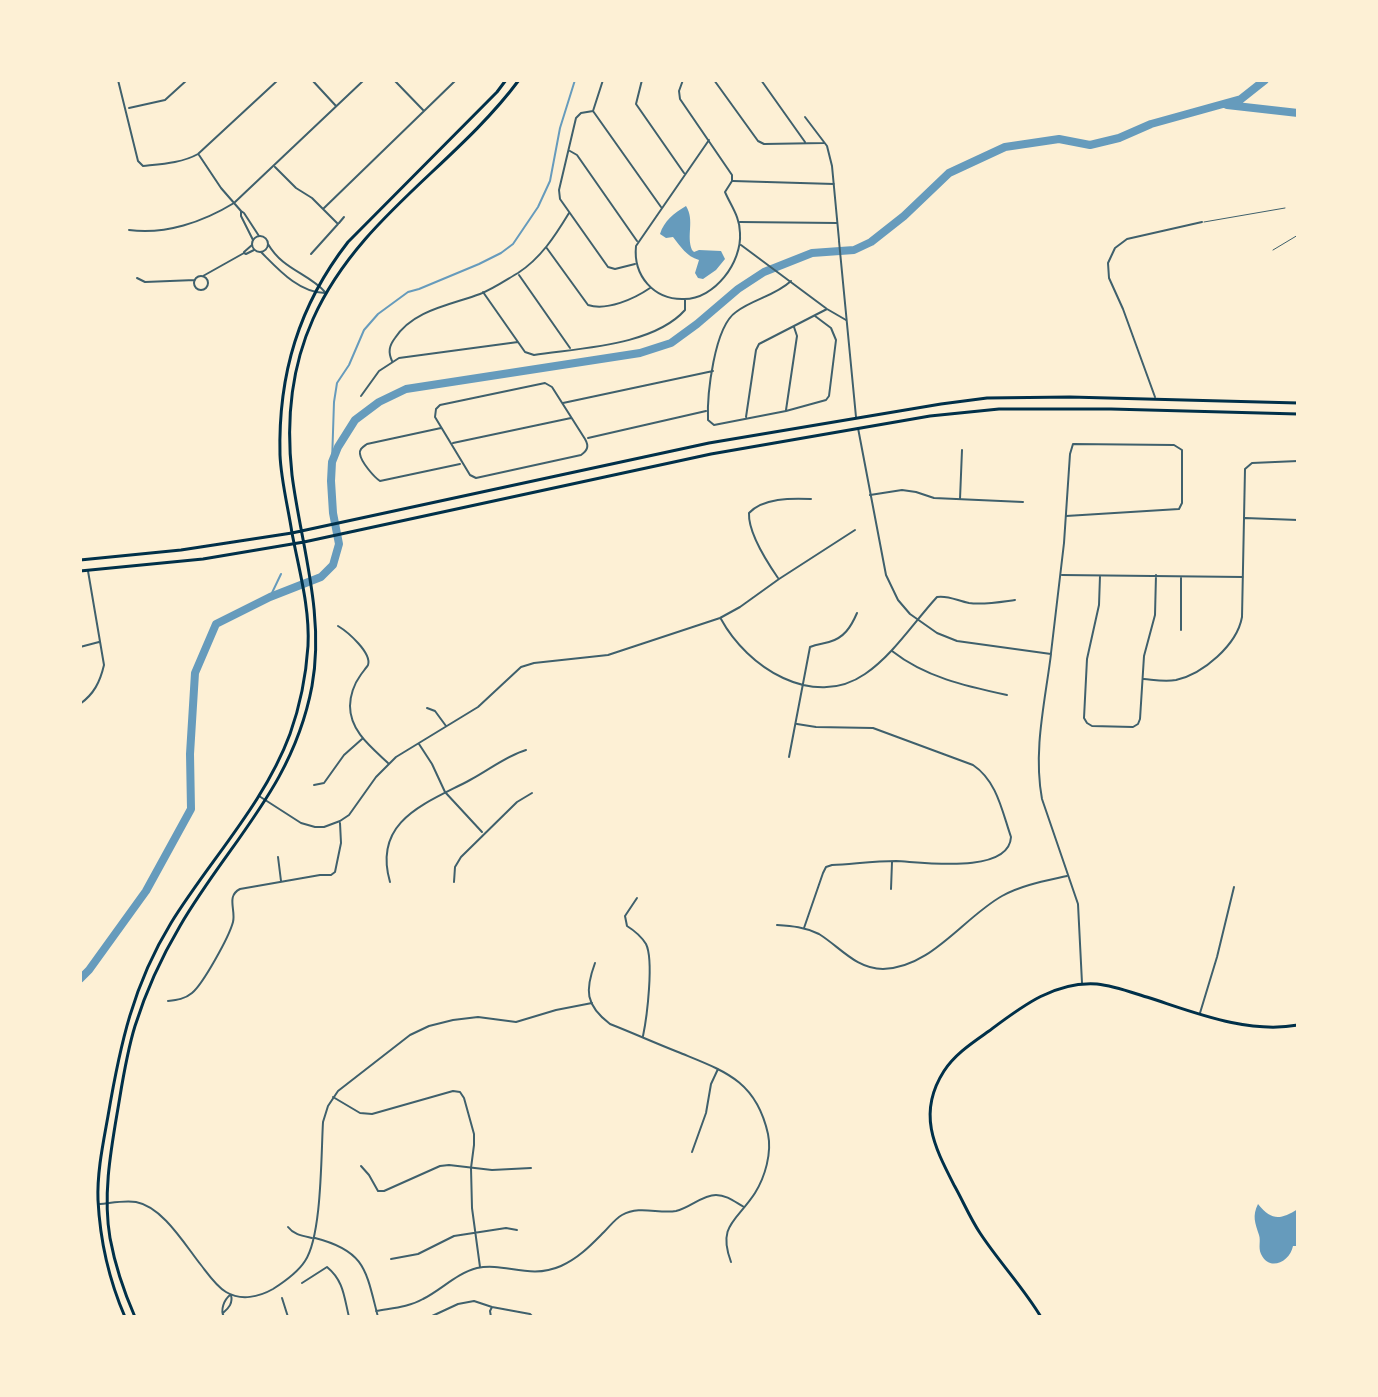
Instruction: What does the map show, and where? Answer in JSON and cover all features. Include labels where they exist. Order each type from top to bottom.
[{"type":"main road","points":[[125,1317],[116,1296],[102,1239],[98,1204],[101,1157],[125,1026],[158,945],[277,765],[296,717],[303,684],[308,644],[305,603],[280,458],[282,403],[294,341],[329,266],[360,229],[506,80]]},
{"type":"main road","points":[[135,1317],[124,1293],[110,1238],[108,1203],[110,1158],[134,1028],[154,974],[181,924],[285,769],[304,720],[312,685],[317,645],[293,476],[290,417],[305,338],[338,272],[367,235],[505,99],[519,80]]},
{"type":"main road","points":[[80,560],[181,550],[292,533],[695,446],[856,417],[987,398],[1298,403]]},
{"type":"main road","points":[[80,571],[203,559],[304,542],[711,454],[988,409],[1298,414]]},
{"type":"main road","points":[[1041,1317],[976,1227],[937,1152],[930,1129],[931,1103],[949,1063],[1023,1006],[1057,988],[1083,984],[1112,987],[1199,1014],[1264,1027],[1298,1025]]},
{"type":"street","points":[[118,80],[140,164],[147,166],[174,163],[198,154],[278,80]]},
{"type":"street","points":[[126,108],[162,101],[187,80]]},
{"type":"street","points":[[312,80],[336,107]]},
{"type":"street","points":[[129,230],[147,233],[196,222],[234,203],[364,80]]},
{"type":"street","points":[[393,80],[424,111]]},
{"type":"street","points":[[323,209],[456,80]]},
{"type":"street","points":[[593,111],[603,80]]},
{"type":"street","points":[[642,80],[636,104],[685,174]]},
{"type":"street","points":[[683,80],[680,99],[709,140],[732,175],[725,192],[736,211],[740,245],[730,271],[719,282],[696,297],[665,296],[644,280],[636,264],[638,242],[709,140]]},
{"type":"street","points":[[714,80],[758,141],[764,144],[824,143]]},
{"type":"street","points":[[761,80],[806,143]]},
{"type":"street","points":[[593,111],[581,113],[576,118],[559,190],[560,199],[608,267],[615,269],[636,264]]},
{"type":"street","points":[[593,111],[661,208]]},
{"type":"street","points":[[805,117],[824,143],[832,166],[856,417],[886,575],[898,600],[937,633],[957,641],[1051,654]]},
{"type":"street","points":[[569,150],[577,155],[638,242]]},
{"type":"street","points":[[198,154],[259,236],[264,237],[283,262],[326,293]]},
{"type":"street","points":[[274,166],[338,224]]},
{"type":"street","points":[[732,181],[834,184]]},
{"type":"street","points":[[241,211],[254,250]]},
{"type":"street","points":[[392,361],[389,353],[391,344],[410,321],[483,292],[518,273],[546,247],[569,213]]},
{"type":"street","points":[[311,254],[344,217]]},
{"type":"street","points":[[739,222],[837,223]]},
{"type":"street","points":[[1156,399],[1109,278],[1108,263],[1115,248],[1127,239],[1202,222]]},
{"type":"street","points":[[253,240],[259,236]]},
{"type":"street","points":[[261,252],[268,244]]},
{"type":"street","points":[[244,253],[252,245]]},
{"type":"street","points":[[740,245],[847,321]]},
{"type":"street","points":[[546,247],[588,305],[594,307],[617,303],[636,297],[651,287]]},
{"type":"street","points":[[137,278],[145,282],[195,280],[254,250],[261,252],[278,269],[314,293],[326,293]]},
{"type":"street","points":[[195,280],[195,286],[200,290],[206,288],[212,271]]},
{"type":"street","points":[[518,273],[571,349]]},
{"type":"street","points":[[203,276],[208,281]]},
{"type":"street","points":[[791,281],[735,312],[727,321],[718,339],[708,420],[714,425],[823,402],[829,396],[836,340],[831,328],[815,316]]},
{"type":"street","points":[[483,292],[529,354],[626,341],[657,330],[683,314],[685,299]]},
{"type":"street","points":[[746,418],[758,346],[762,341],[827,309]]},
{"type":"street","points":[[786,411],[797,336],[794,327]]},
{"type":"street","points":[[361,396],[379,371],[392,361],[406,356],[518,342]]},
{"type":"street","points":[[562,403],[713,371]]},
{"type":"street","points":[[545,383],[552,387],[571,418],[588,444],[581,455],[476,478],[470,475],[435,417],[440,405],[545,383]]},
{"type":"street","points":[[585,439],[708,411]]},
{"type":"street","points":[[452,443],[571,418]]},
{"type":"street","points":[[442,428],[367,444],[360,454],[373,477],[380,481],[462,463]]},
{"type":"street","points":[[1066,516],[1176,510],[1182,503],[1182,453],[1177,446],[1073,444],[1070,454],[1061,575],[1038,760],[1042,799],[1078,904],[1083,984]]},
{"type":"street","points":[[960,500],[962,450]]},
{"type":"street","points":[[1143,679],[1164,682],[1184,678],[1226,649],[1236,635],[1241,623],[1245,469],[1252,463],[1298,461]]},
{"type":"street","points":[[870,495],[902,490],[934,498],[1023,502]]},
{"type":"street","points":[[779,579],[766,561],[749,521],[749,513],[768,502],[811,499]]},
{"type":"street","points":[[1243,518],[1298,520]]},
{"type":"street","points":[[259,796],[301,823],[324,827],[340,821],[349,815],[389,764],[478,707],[521,667],[608,655],[720,618],[855,530]]},
{"type":"street","points":[[80,704],[101,679],[104,665],[88,570]]},
{"type":"street","points":[[1061,575],[1243,577]]},
{"type":"street","points":[[1100,576],[1099,605],[1087,659],[1084,718],[1092,726],[1133,727],[1138,724],[1144,656],[1155,615],[1156,575]]},
{"type":"street","points":[[1181,576],[1181,630]]},
{"type":"street","points":[[720,618],[737,642],[782,679],[803,686],[839,686],[863,676],[881,662],[937,597],[992,604],[1015,600]]},
{"type":"street","points":[[789,757],[810,647],[844,635],[857,613]]},
{"type":"street","points":[[338,626],[351,634],[368,657],[367,666],[351,694],[352,718],[359,735],[389,764]]},
{"type":"street","points":[[80,647],[100,642]]},
{"type":"street","points":[[891,650],[921,671],[965,687],[1007,695]]},
{"type":"street","points":[[427,708],[435,711],[446,727]]},
{"type":"street","points":[[797,724],[873,728],[973,765],[989,779],[1011,837],[1007,848],[993,858],[971,864],[892,861],[826,867],[804,928]]},
{"type":"street","points":[[314,785],[324,783],[344,755],[363,738]]},
{"type":"street","points":[[419,743],[445,792],[484,834]]},
{"type":"street","points":[[390,882],[385,861],[397,826],[417,808],[513,754],[526,750]]},
{"type":"street","points":[[454,882],[455,867],[461,857],[517,802],[532,793]]},
{"type":"street","points":[[168,1001],[189,996],[198,987],[228,935],[233,921],[234,892],[335,872],[341,843],[340,821]]},
{"type":"street","points":[[278,857],[282,882]]},
{"type":"street","points":[[891,889],[892,861]]},
{"type":"street","points":[[777,925],[804,928],[820,935],[860,963],[878,969],[898,968],[923,958],[1002,896],[1029,885],[1068,876]]},
{"type":"street","points":[[1199,1014],[1234,887]]},
{"type":"street","points":[[637,898],[625,916],[627,926],[638,933],[647,947],[650,959],[643,1037]]},
{"type":"street","points":[[595,963],[588,982],[598,1015],[610,1024],[718,1069],[741,1084],[762,1113],[769,1141],[767,1163],[761,1182],[732,1221],[725,1236],[731,1262]]},
{"type":"street","points":[[98,1204],[136,1202],[156,1211],[225,1292],[244,1297],[264,1294],[305,1262],[314,1238],[323,1122],[328,1106],[338,1091],[402,1041],[429,1026],[478,1017],[516,1022],[592,1003]]},
{"type":"street","points":[[692,1152],[718,1069]]},
{"type":"street","points":[[333,1097],[360,1113],[372,1114],[453,1091],[460,1092],[474,1134],[472,1208],[480,1268]]},
{"type":"street","points":[[361,1166],[378,1191],[440,1166],[509,1171],[531,1168]]},
{"type":"street","points":[[376,1311],[423,1300],[467,1271],[491,1267],[546,1271],[563,1265],[581,1255],[618,1218],[632,1210],[673,1211],[716,1195],[728,1197],[744,1207]]},
{"type":"street","points":[[288,1227],[300,1236],[344,1248],[356,1257],[368,1278],[378,1317]]},
{"type":"street","points":[[391,1259],[418,1254],[454,1236],[506,1228],[517,1230]]},
{"type":"street","points":[[302,1283],[327,1267],[340,1283],[349,1317]]},
{"type":"street","points":[[224,1316],[230,1307],[231,1294]]},
{"type":"street","points":[[224,1316],[226,1298],[231,1294]]},
{"type":"street","points":[[282,1298],[288,1317]]},
{"type":"street","points":[[430,1317],[458,1304],[474,1301],[533,1317]]},
{"type":"street","points":[[491,1317],[492,1307]]},
{"type":"street","points":[[448,1309],[449,1317]]},
{"type":"lane","points":[[1202,222],[1285,208]]},
{"type":"lane","points":[[1273,250],[1298,235]]},
{"type":"water","points":[[686,206],[690,217],[692,250],[721,251],[725,259],[703,279],[695,273],[699,260],[687,254],[673,237],[666,238],[660,234],[670,218]]},
{"type":"water","points":[[1258,1204],[1276,1217],[1298,1209],[1298,1246],[1293,1246],[1288,1257],[1279,1263],[1269,1263],[1261,1254],[1255,1220]]},
{"type":"waterway","points":[[332,462],[337,383],[349,365],[364,330],[378,314],[408,292],[479,264],[513,244],[538,207],[550,181],[560,128],[575,80]]},
{"type":"waterway","points":[[80,979],[146,891],[191,809],[190,754],[195,673],[216,624],[270,597],[321,577],[333,565],[339,544],[333,513],[332,462],[355,420],[379,402],[406,389],[640,353],[671,343],[764,272],[812,253],[854,250],[871,242],[949,173],[1005,147],[1059,139],[1090,145],[1119,138],[1151,124],[1241,99],[1265,80]]},
{"type":"waterway","points":[[1227,105],[1298,113]]},
{"type":"waterway","points":[[270,597],[281,574]]}]
